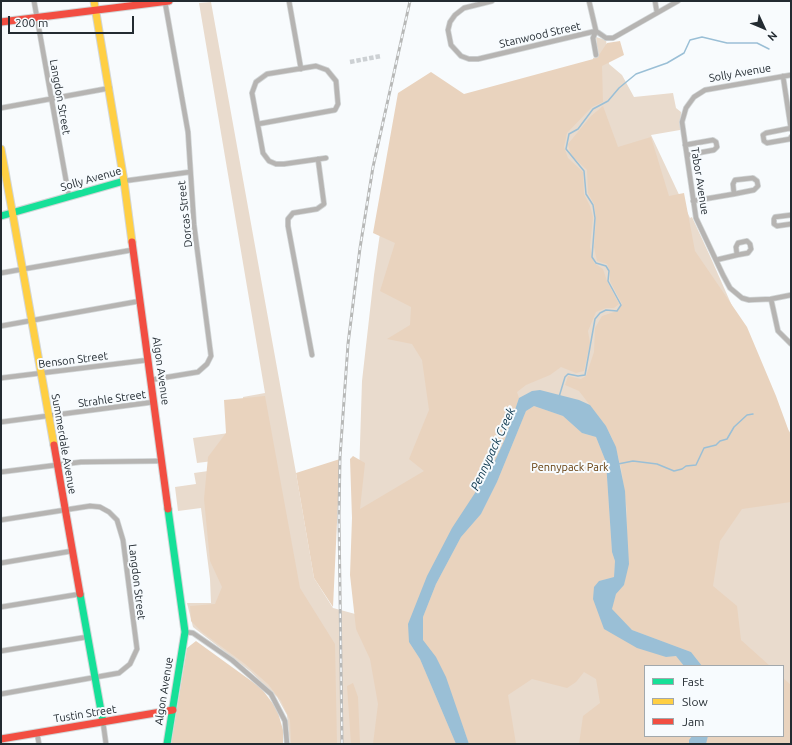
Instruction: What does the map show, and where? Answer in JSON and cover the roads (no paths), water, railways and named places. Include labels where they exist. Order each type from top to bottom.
[{"type":"street","name":"Langdon Street","points":[[34,1],[69,197]]},
{"type":"street","name":"Algon Avenue","points":[[94,1],[110,88],[124,181],[132,250],[185,632],[167,744]]},
{"type":"street","points":[[1,22],[169,1]]},
{"type":"street","points":[[289,1],[301,69]]},
{"type":"street","name":"Stanwood Street","points":[[492,1],[464,8],[455,15],[450,22],[448,30],[451,45],[455,51],[466,57],[478,59],[596,31],[606,38],[613,38],[678,1]]},
{"type":"street","points":[[589,1],[596,31],[594,38],[596,55]]},
{"type":"street","points":[[655,1],[657,13]]},
{"type":"street","name":"Dorcas Street","points":[[150,380],[192,374],[202,369],[211,356],[194,225],[188,132],[165,2]]},
{"type":"street","points":[[258,124],[330,112],[338,107],[336,81],[332,74],[327,70],[316,66],[267,74],[256,82],[252,93],[263,153],[266,157],[276,164],[326,158]]},
{"type":"street","name":"Solly Avenue","points":[[694,96],[705,90],[791,75]]},
{"type":"street","points":[[783,76],[791,129],[762,135],[764,141],[767,143],[790,139],[791,137]]},
{"type":"street","points":[[1,108],[110,88]]},
{"type":"street","name":"Tabor Avenue","points":[[694,96],[686,108],[682,122],[696,218],[730,288],[742,298],[771,299]]},
{"type":"street","points":[[685,145],[713,140],[716,142],[717,147],[714,150],[687,155]]},
{"type":"street","name":"Summerdale Avenue","points":[[1,149],[87,637],[96,679],[106,744]]},
{"type":"street","points":[[312,355],[288,226],[288,219],[293,213],[317,209],[324,204],[318,159]]},
{"type":"street","name":"Solly Avenue","points":[[1,216],[13,214],[124,181],[190,172]]},
{"type":"street","points":[[693,202],[734,194],[754,190],[758,186],[757,181],[753,178],[735,180],[733,184],[734,194]]},
{"type":"street","points":[[791,215],[775,217],[774,219],[777,226],[791,224]]},
{"type":"street","points":[[1,273],[132,250]]},
{"type":"street","points":[[716,260],[738,255]]},
{"type":"street","points":[[791,295],[771,299],[778,331],[791,344]]},
{"type":"street","points":[[1,326],[140,301]]},
{"type":"street","name":"Benson Street","points":[[1,378],[148,360]]},
{"type":"street","name":"Strahle Street","points":[[1,422],[154,402]]},
{"type":"street","points":[[1,472],[82,462],[162,461]]},
{"type":"street","name":"Langdon Street","points":[[1,520],[90,506],[100,507],[109,512],[116,520],[123,540],[137,649],[134,658],[124,670],[119,673],[96,679],[1,694]]},
{"type":"street","points":[[1,563],[72,551]]},
{"type":"street","points":[[1,607],[80,594]]},
{"type":"street","points":[[185,632],[193,633],[232,660],[270,694],[285,721],[287,744]]},
{"type":"street","points":[[1,651],[87,637]]},
{"type":"street","name":"Tustin Street","points":[[1,739],[173,710]]},
{"type":"street","points":[[37,733],[39,744]]},
{"type":"water","points":[[540,390],[579,400],[590,405],[606,426],[616,447],[625,491],[629,564],[624,585],[616,594],[612,609],[632,630],[691,652],[701,665],[683,665],[676,656],[666,657],[637,648],[604,629],[593,599],[594,587],[599,581],[614,577],[615,561],[612,552],[606,462],[596,437],[582,433],[563,416],[534,406],[526,411],[497,482],[481,514],[461,537],[436,584],[423,617],[423,640],[436,657],[446,677],[469,744],[456,744],[420,659],[409,642],[408,624],[427,576],[452,528],[492,467],[505,439],[519,398],[532,391]]},
{"type":"water","points":[[691,737],[708,737],[706,744],[689,744],[689,740]]},
{"type":"waterway","points":[[559,397],[565,377],[568,374],[578,376],[585,375],[595,319],[600,313],[606,310],[617,311],[621,305],[608,281],[609,271],[606,266],[596,263],[592,257],[595,218],[593,205],[586,194],[584,171],[566,149],[569,134],[578,129],[593,109],[608,101],[619,88],[636,74],[667,63],[684,53],[690,40],[702,37],[727,43],[757,43],[769,49]]},
{"type":"waterway","points":[[618,464],[633,461],[657,464],[674,471],[682,469],[686,466],[696,465],[704,448],[716,445],[720,441],[727,439],[734,427],[747,415],[753,414]]},
{"type":"tunnel","points":[[350,62],[381,56]]},
{"type":"railway","points":[[342,744],[339,516],[340,457],[348,344],[360,248],[373,167],[410,1]]},
{"type":"water label","name":"Pennypack Creek","points":[[493,449]]},
{"type":"park label","name":"Pennypack Park","points":[[570,467]]}]
